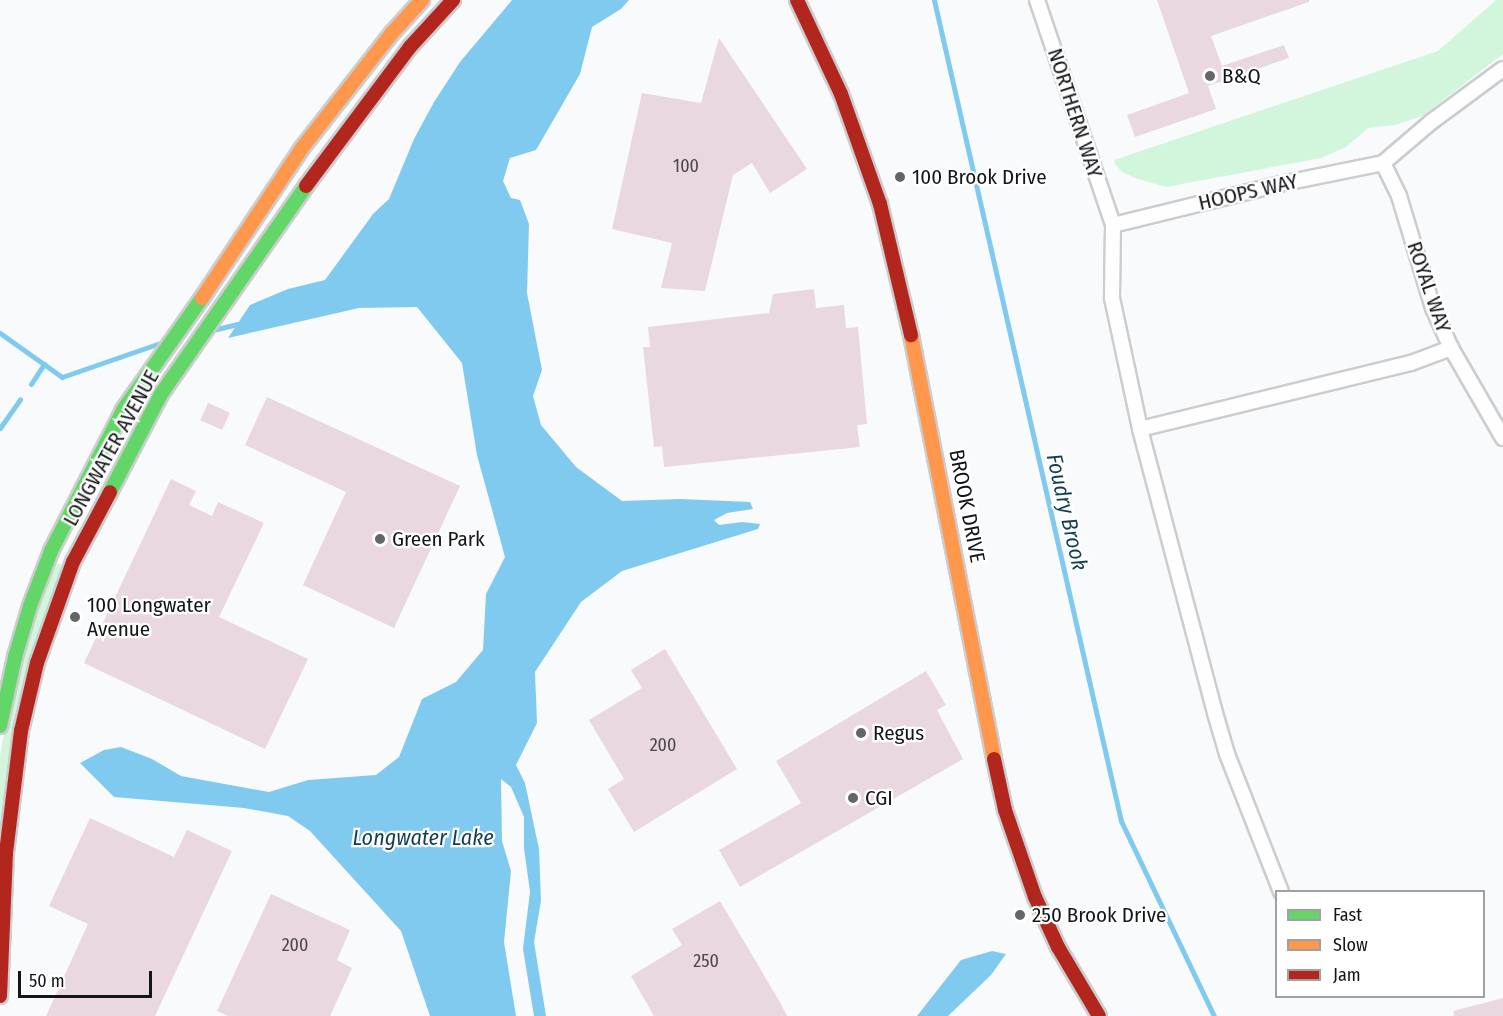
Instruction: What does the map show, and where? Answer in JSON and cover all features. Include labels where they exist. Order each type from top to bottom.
[{"type":"street","name":"LONGWATER AVENUE","points":[[0,726],[15,657],[30,606],[51,551],[103,447],[141,382],[189,318],[302,148],[392,33],[422,0]]},
{"type":"street","name":"LONGWATER AVENUE","points":[[0,996],[9,822],[21,731],[38,663],[73,562],[145,423],[188,357],[322,164],[410,47],[453,0]]},
{"type":"street","name":"BROOK DRIVE","points":[[797,0],[841,94],[880,204],[915,351],[980,695],[1005,810],[1035,897],[1058,947],[1099,1016]]},
{"type":"street","name":"NORTHERN WAY","points":[[1037,0],[1113,225],[1112,298],[1140,429],[1227,754],[1281,890]]},
{"type":"street","points":[[1383,163],[1431,122],[1503,69]]},
{"type":"street","name":"HOOPS WAY","points":[[1113,225],[1280,184],[1383,163]]},
{"type":"street","name":"ROYAL WAY","points":[[1383,163],[1400,196],[1433,308],[1451,348],[1503,438]]},
{"type":"street","points":[[1140,429],[1411,363],[1451,348]]},
{"type":"green space","points":[[1496,0],[1503,0],[1503,54],[1422,116],[1395,125],[1368,128],[1346,147],[1321,158],[1166,187],[1135,178],[1122,172],[1115,164],[1114,160],[1438,51]]},
{"type":"green space","points":[[51,561],[62,565],[29,665],[0,840],[0,757],[8,708]]},
{"type":"water","name":"Longwater Lake","points":[[512,0],[629,0],[621,9],[592,27],[580,74],[536,150],[510,158],[503,181],[511,198],[520,200],[529,224],[527,293],[542,370],[533,396],[541,425],[576,467],[622,501],[680,499],[750,502],[753,509],[727,513],[714,520],[719,525],[742,522],[760,524],[758,529],[622,571],[581,602],[535,672],[537,723],[516,765],[525,783],[539,849],[541,901],[534,942],[546,1016],[534,1016],[523,949],[530,892],[524,848],[524,817],[511,787],[501,779],[502,841],[511,871],[504,942],[516,1016],[430,1016],[401,931],[310,831],[288,816],[244,808],[114,797],[80,763],[104,750],[121,747],[152,759],[181,776],[269,792],[308,780],[376,775],[399,757],[422,699],[456,682],[483,650],[486,594],[505,557],[477,455],[462,363],[417,307],[359,308],[228,338],[250,305],[288,289],[325,280],[373,214],[389,199],[414,139],[434,102],[460,62]]},
{"type":"water","points":[[992,951],[1006,954],[991,975],[948,1016],[917,1016],[961,960]]},
{"type":"building","name":"B&Q","points":[[1157,0],[1309,0],[1309,2],[1211,36],[1222,66],[1284,45],[1289,58],[1208,86],[1216,109],[1135,137],[1127,115],[1189,93]]},
{"type":"building","points":[[719,38],[807,169],[770,193],[752,163],[733,175],[705,291],[661,288],[672,243],[612,229],[642,93],[701,103]]},
{"type":"building","points":[[814,289],[816,308],[844,305],[846,328],[858,327],[867,424],[857,425],[860,447],[664,467],[662,446],[654,447],[643,347],[650,347],[648,327],[769,313],[773,294]]},
{"type":"building","name":"Green Park","points":[[267,397],[460,486],[394,628],[303,585],[346,492],[245,445]]},
{"type":"building","points":[[208,403],[230,413],[222,430],[200,420]]},
{"type":"building","points":[[171,479],[196,491],[189,505],[212,516],[218,502],[264,523],[219,617],[308,659],[265,749],[84,663]]},
{"type":"building","points":[[665,649],[737,769],[634,832],[608,789],[624,779],[589,720],[642,688],[631,670]]},
{"type":"building","points":[[926,671],[946,705],[937,710],[963,759],[740,887],[719,850],[801,803],[776,761]]},
{"type":"building","points":[[90,818],[174,857],[187,830],[232,851],[155,1016],[46,1016],[88,924],[49,906]]},
{"type":"building","points":[[271,894],[350,930],[337,960],[352,968],[330,1016],[228,1016],[217,1011]]},
{"type":"building","points":[[720,901],[787,1016],[654,1016],[631,976],[682,945],[672,929]]},
{"type":"building","points":[[1503,998],[1503,1016],[1454,1016],[1453,1011]]},
{"type":"waterway","name":"Foudry Brook","points":[[934,0],[1121,821],[1214,1016]]},
{"type":"waterway","points":[[213,330],[237,324]]},
{"type":"waterway","points":[[0,333],[62,377],[166,341]]},
{"type":"waterway","points":[[31,384],[44,364]]},
{"type":"waterway","points":[[0,428],[20,399]]},
{"type":"traffic: fast","points":[[110,492],[161,394],[306,186]]},
{"type":"traffic: fast","points":[[0,726],[15,657],[30,606],[51,551],[123,410],[202,298]]},
{"type":"traffic: slow","points":[[202,298],[302,148],[392,33],[422,0]]},
{"type":"traffic: slow","points":[[911,335],[994,759]]},
{"type":"traffic: jam","points":[[306,186],[410,47],[453,0]]},
{"type":"traffic: jam","points":[[797,0],[841,94],[880,204],[911,335]]},
{"type":"traffic: jam","points":[[0,996],[6,853],[21,731],[37,663],[73,562],[110,492]]},
{"type":"traffic: jam","points":[[994,759],[1005,810],[1035,897],[1058,947],[1099,1016]]},
{"type":"place","name":"B&Q","points":[[1210,76]]},
{"type":"place","name":"100 Brook Drive","points":[[900,177]]},
{"type":"place","name":"Green Park","points":[[380,539]]},
{"type":"place","name":"100 Longwater Avenue","points":[[75,617]]},
{"type":"place","name":"Regus","points":[[861,733]]},
{"type":"place","name":"CGI","points":[[853,798]]},
{"type":"place","name":"250 Brook Drive","points":[[1020,915]]}]
